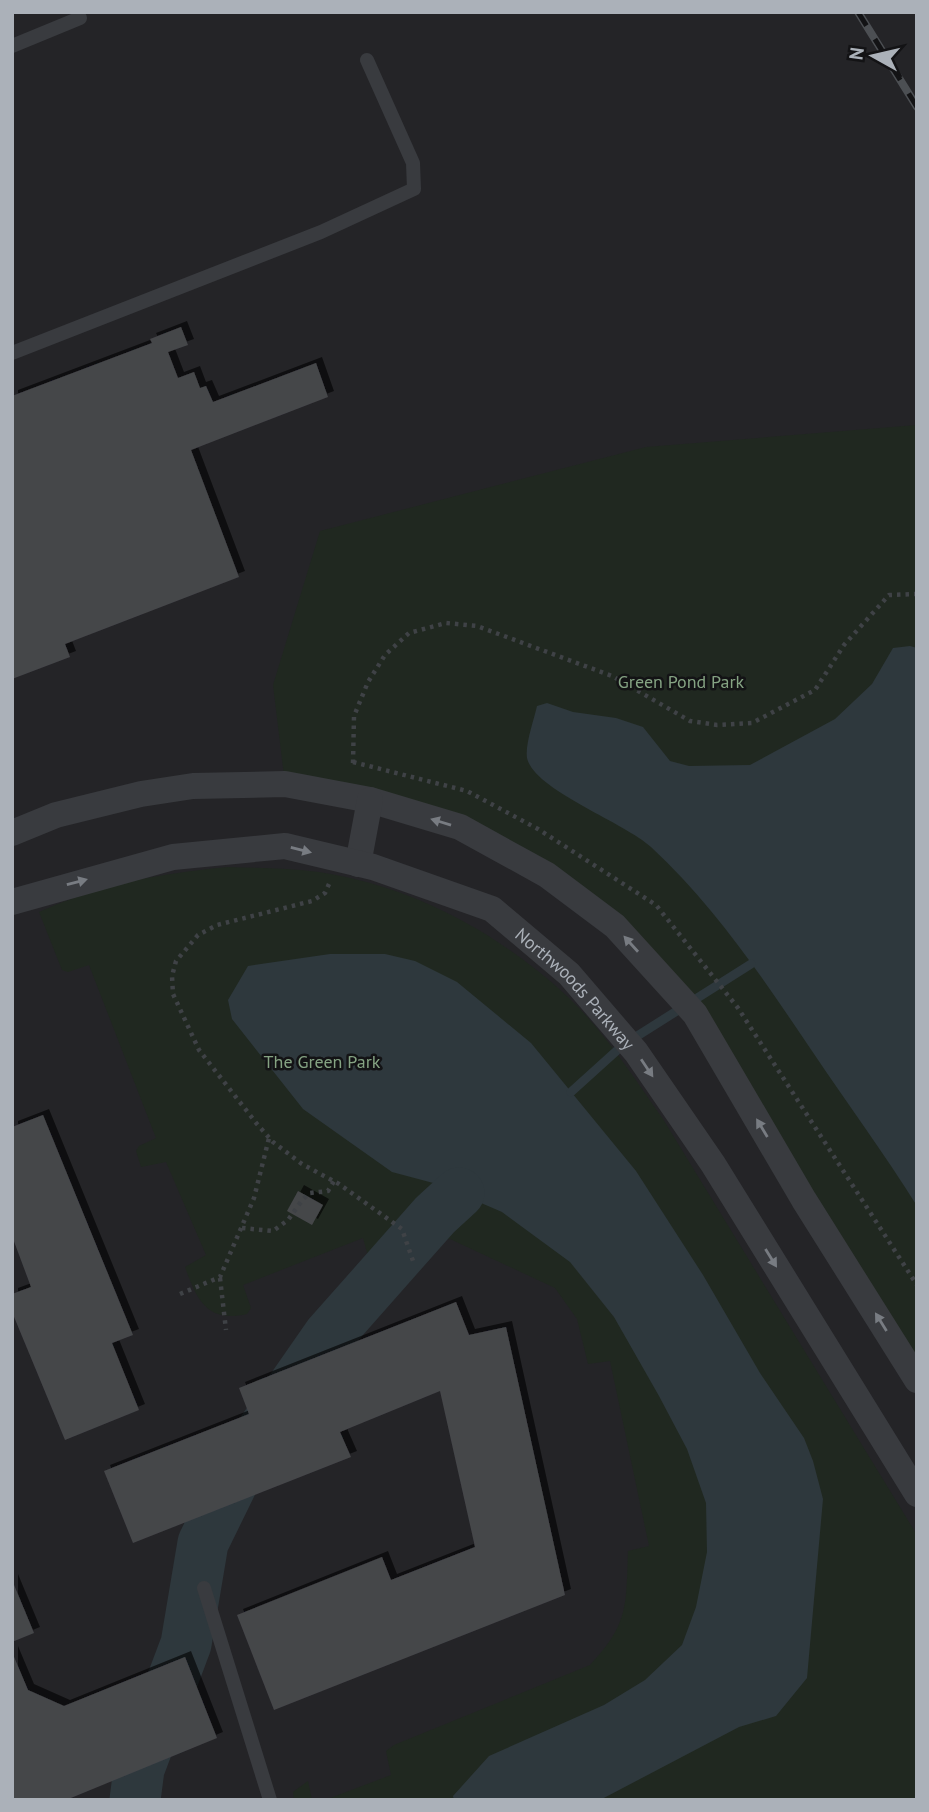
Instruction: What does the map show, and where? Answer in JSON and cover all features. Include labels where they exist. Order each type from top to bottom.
[{"type":"street","points":[[12,833],[56,815],[141,794],[193,786],[285,784],[370,800],[460,827],[547,875],[615,926],[695,1014],[804,1200],[917,1380]]},
{"type":"street","points":[[358,864],[370,800]]},
{"type":"street","name":"Northwoods Parkway","points":[[14,895],[173,857],[285,846],[358,864],[492,909],[569,974],[636,1052],[713,1164],[917,1494]]},
{"type":"lane","points":[[12,46],[80,18]]},
{"type":"lane","points":[[12,353],[321,232],[414,189],[414,163],[367,60]]},
{"type":"lane","points":[[204,1588],[270,1800]]},
{"type":"path","points":[[353,762],[354,716],[368,682],[385,655],[409,633],[446,623],[477,626],[612,676],[690,721],[717,725],[752,723],[815,690],[852,636],[890,595],[917,594]]},
{"type":"path","points":[[332,876],[325,893],[312,901],[217,925],[198,935],[176,961],[172,976],[173,993],[199,1050],[269,1137],[302,1164],[334,1181],[402,1229],[413,1261]]},
{"type":"path","points":[[226,1330],[220,1277],[242,1228],[262,1172],[269,1137]]},
{"type":"path","points":[[242,1228],[261,1232],[280,1228],[303,1199],[310,1193],[328,1191],[334,1181]]},
{"type":"path","points":[[180,1294],[220,1277]]},
{"type":"shaded area","points":[[12,12],[917,12],[917,1800],[12,1800]]},
{"type":"shaded area","points":[[893,648],[917,648],[917,1206],[757,971],[696,894],[651,847],[562,794],[533,770],[527,758],[528,739],[537,706],[547,703],[573,712],[616,718],[643,727],[670,761],[689,766],[750,765],[835,719],[872,684]]},
{"type":"shaded area","points":[[330,954],[385,954],[415,961],[457,982],[531,1043],[636,1171],[703,1275],[760,1373],[804,1438],[813,1461],[823,1499],[807,1678],[776,1716],[739,1727],[600,1800],[454,1800],[453,1796],[489,1756],[604,1705],[645,1680],[682,1645],[696,1607],[707,1552],[706,1503],[687,1449],[659,1396],[614,1317],[570,1262],[502,1212],[437,1184],[392,1172],[303,1109],[232,1019],[228,1000],[248,966]]},
{"type":"green space","name":"Green Pond Park","points":[[917,425],[917,1380],[695,1014],[615,926],[460,827],[285,784],[273,685],[320,531],[646,447]]},
{"type":"green space","name":"The Green Park","points":[[228,867],[319,872],[354,879],[388,888],[453,916],[513,952],[541,974],[582,1011],[618,1056],[663,1119],[917,1535],[917,1800],[325,1800],[391,1775],[386,1751],[394,1745],[590,1665],[612,1637],[623,1613],[628,1551],[649,1546],[610,1361],[588,1364],[577,1319],[555,1288],[450,1239],[424,1241],[375,1259],[368,1256],[363,1238],[243,1285],[251,1308],[247,1314],[234,1316],[213,1312],[194,1290],[185,1267],[206,1255],[166,1162],[141,1167],[136,1151],[139,1146],[156,1138],[89,965],[68,972],[62,970],[39,912],[86,894],[132,881]]},
{"type":"green space","points":[[308,1781],[312,1800],[294,1800],[293,1792]]},
{"type":"building","points":[[181,327],[188,345],[168,352],[178,378],[194,372],[200,388],[206,386],[213,402],[316,363],[328,397],[191,450],[239,577],[65,644],[70,657],[12,679],[12,396],[152,343],[150,339]]},
{"type":"building","points":[[43,1115],[133,1335],[112,1343],[139,1410],[65,1440],[12,1312],[12,1294],[31,1287],[12,1236],[12,1127]]},
{"type":"building","points":[[298,1191],[323,1205],[312,1225],[287,1211]]},
{"type":"building","points":[[456,1302],[469,1335],[506,1327],[565,1595],[274,1710],[237,1615],[382,1557],[391,1580],[475,1547],[440,1391],[340,1432],[351,1457],[133,1543],[104,1471],[249,1414],[239,1388]]},
{"type":"building","points":[[12,1580],[34,1633],[12,1642]]},
{"type":"building","points":[[12,1652],[28,1690],[64,1706],[185,1657],[217,1738],[66,1800],[12,1800]]},
{"type":"waterway","points":[[571,1092],[623,1045],[751,964]]},
{"type":"waterway","points":[[135,1800],[139,1769],[186,1644],[203,1543],[248,1451],[328,1336],[435,1215],[459,1193]]},
{"type":"railway","points":[[858,12],[917,107]]}]
